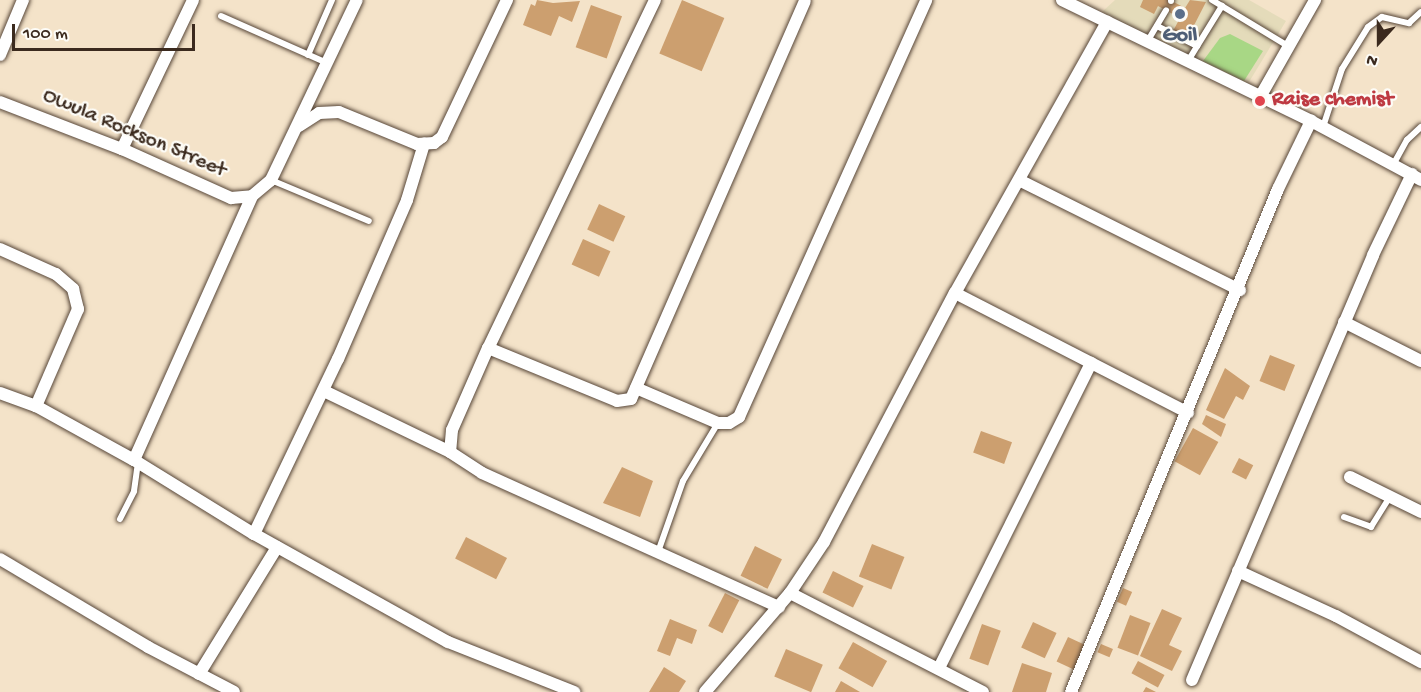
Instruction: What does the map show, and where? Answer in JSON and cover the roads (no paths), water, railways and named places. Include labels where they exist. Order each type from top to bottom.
[{"type":"street","points":[[0,55],[23,0]]},
{"type":"street","points":[[122,149],[193,0]]},
{"type":"street","points":[[136,461],[252,196],[271,180],[357,0]]},
{"type":"street","points":[[254,534],[324,391],[429,144],[442,136],[507,0]]},
{"type":"street","points":[[450,452],[452,430],[488,348],[655,0]]},
{"type":"street","points":[[636,388],[718,423],[729,423],[739,417],[926,0]]},
{"type":"street","points":[[1062,0],[1187,63],[1311,121],[1416,177],[1344,322],[1192,680]]},
{"type":"street","points":[[1260,98],[1315,0]]},
{"type":"street","points":[[488,348],[616,401],[631,399],[805,1]]},
{"type":"street","points":[[705,692],[790,593],[829,532],[955,293],[1107,22]]},
{"type":"street","name":"Owula Rockson Street","points":[[0,102],[122,149],[231,198],[252,196]]},
{"type":"street","points":[[298,127],[319,113],[339,112],[429,144]]},
{"type":"street","points":[[1071,692],[1240,290],[1278,189],[1311,121]]},
{"type":"street","points":[[1019,180],[1240,290]]},
{"type":"street","points":[[0,249],[56,274],[74,289],[78,309],[36,406]]},
{"type":"street","points":[[955,293],[1188,412]]},
{"type":"street","points":[[1344,322],[1421,361]]},
{"type":"street","points":[[939,668],[1091,363]]},
{"type":"street","points":[[324,391],[450,452],[482,473],[779,606]]},
{"type":"street","points":[[0,393],[36,406],[136,461],[254,534],[448,642],[574,692]]},
{"type":"street","points":[[1350,477],[1421,512]]},
{"type":"street","points":[[199,674],[277,547]]},
{"type":"street","points":[[0,559],[234,692]]},
{"type":"street","points":[[1238,571],[1336,616],[1421,662]]},
{"type":"street","points":[[790,593],[982,692]]},
{"type":"lane","points":[[308,55],[332,0]]},
{"type":"lane","points":[[1212,0],[1288,46]]},
{"type":"lane","points":[[1187,63],[1222,6]]},
{"type":"lane","points":[[1148,42],[1166,10]]},
{"type":"lane","points":[[1323,127],[1342,69],[1368,27],[1382,17],[1408,23],[1421,12]]},
{"type":"lane","points":[[221,16],[328,63]]},
{"type":"lane","points":[[1157,26],[1197,46]]},
{"type":"lane","points":[[1393,165],[1407,140],[1421,127]]},
{"type":"lane","points":[[271,180],[369,221]]},
{"type":"lane","points":[[658,552],[683,481],[718,423]]},
{"type":"lane","points":[[120,519],[134,491],[136,461]]},
{"type":"lane","points":[[1344,516],[1371,527],[1390,497]]},
{"type":"place","name":"Goil","points":[[1180,14]]},
{"type":"place","name":"Raise chemist","points":[[1260,101]]}]
